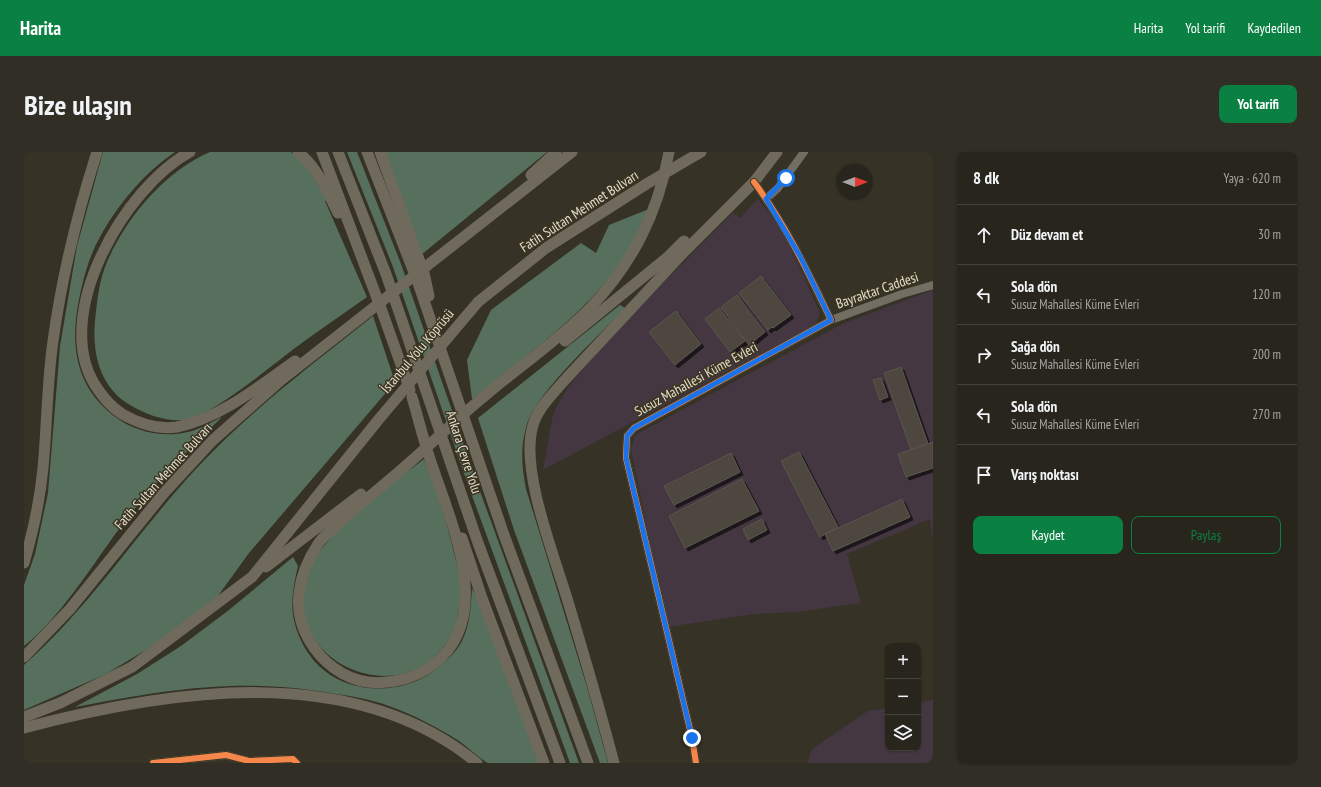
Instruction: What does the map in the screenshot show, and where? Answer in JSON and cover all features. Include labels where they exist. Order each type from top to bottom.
[{"type":"highway","points":[[24,563],[32,534],[43,469],[48,384],[61,292],[71,240],[97,152]]},
{"type":"highway","points":[[190,152],[159,176],[128,209],[107,242],[94,273],[84,319],[82,340],[85,360],[90,376],[101,394],[116,410],[131,419],[159,428],[176,427],[205,418],[224,409],[360,317],[572,152]]},
{"type":"highway","points":[[298,152],[310,162],[324,184],[384,314]]},
{"type":"highway","points":[[322,152],[384,314],[482,598],[544,763]]},
{"type":"highway","name":"Ankara Çevre Yolu","points":[[338,152],[386,274],[478,543],[560,763]]},
{"type":"highway","name":"Ankara Çevre Yolu","points":[[366,152],[417,280],[504,535],[588,763]]},
{"type":"highway","points":[[380,152],[424,273],[443,355]]},
{"type":"highway","points":[[442,253],[556,152]]},
{"type":"highway","points":[[490,395],[573,326],[592,306],[617,275],[638,245],[650,221],[660,192],[669,152]]},
{"type":"highway","name":"Fatih Sultan Mehmet Bulvarı","points":[[478,302],[546,248],[648,183],[701,152]]},
{"type":"highway","points":[[24,717],[66,700],[132,667],[403,464],[490,395],[578,331],[669,256],[774,152]]},
{"type":"highway","points":[[614,763],[594,687],[538,502],[529,457],[532,428],[545,403],[563,382],[682,254],[754,182],[777,152]]},
{"type":"highway","name":"İstanbul Yolu Köprüsü","points":[[252,577],[379,419],[478,302]]},
{"type":"highway","name":"Fatih Sultan Mehmet Bulvarı","points":[[24,657],[70,610],[164,493],[213,440],[280,381],[360,317]]},
{"type":"highway","points":[[403,464],[320,540],[304,568],[299,588],[298,610],[301,624],[315,650],[337,671],[367,682],[396,681],[407,678],[429,668],[442,658],[452,647],[458,636],[464,614],[466,588],[462,566],[446,503],[429,458],[412,397]]},
{"type":"highway","points":[[24,728],[95,711],[175,698],[236,693],[300,695],[363,705],[384,711],[438,737],[477,763]]},
{"type":"street","points":[[766,199],[778,188],[804,152]]},
{"type":"street","points":[[754,182],[766,199],[800,256],[831,320]]},
{"type":"street","name":"Bayraktar Caddesi","points":[[831,320],[902,294],[933,285]]},
{"type":"street","name":"Susuz Mahallesi Küme Evleri","points":[[696,763],[692,738],[626,458],[627,436],[634,428],[831,320]]},
{"type":"street","points":[[153,763],[226,755],[249,762],[293,759],[297,763]]},
{"type":"shaded area","points":[[758,199],[783,231],[820,313],[816,324],[543,470],[553,414],[568,387],[620,326],[733,213],[740,218]]},
{"type":"shaded area","points":[[933,290],[933,542],[930,519],[847,554],[861,603],[795,612],[754,614],[667,627],[631,449],[635,435],[842,324]]},
{"type":"shaded area","points":[[933,700],[933,763],[807,763],[812,749],[868,711],[885,708],[885,751],[921,751],[921,702]]},
{"type":"green space","points":[[103,152],[175,152],[153,169],[133,189],[108,223],[92,253],[82,286],[76,322],[75,340],[81,373],[89,388],[100,403],[122,422],[140,430],[159,434],[178,434],[196,430],[222,417],[142,499],[54,617],[24,646],[24,585],[35,554],[48,493],[60,346],[77,246]]},
{"type":"green space","points":[[210,152],[291,152],[305,163],[327,200],[325,201],[367,297],[257,378],[210,410],[184,420],[163,419],[142,411],[120,398],[111,389],[100,369],[94,333],[100,284],[107,262],[115,245],[136,213],[163,184],[178,171],[193,160]]},
{"type":"green space","points":[[347,152],[357,152],[401,264],[481,494],[579,763],[570,763],[467,482],[393,267]]},
{"type":"green space","points":[[384,152],[547,152],[421,255]]},
{"type":"green space","points":[[649,209],[629,250],[595,295],[554,333],[499,379],[472,399],[467,360],[491,310],[581,243],[596,253],[609,225]]},
{"type":"green space","points":[[620,305],[625,308],[554,382],[541,399],[531,414],[524,436],[522,451],[526,489],[587,687],[608,763],[600,763],[514,530],[478,418]]},
{"type":"green space","points":[[373,316],[395,382],[249,553],[215,600],[144,651],[106,674],[24,710],[24,665],[48,643],[91,595],[173,494],[237,428],[304,371]]},
{"type":"green space","points":[[424,459],[445,519],[461,581],[462,595],[456,627],[454,633],[444,646],[423,665],[398,675],[372,675],[347,667],[326,652],[310,631],[303,605],[307,575],[315,559],[326,543],[341,527],[375,496]]},
{"type":"green space","points":[[293,557],[298,566],[292,606],[296,627],[301,641],[309,655],[325,671],[337,679],[365,688],[395,687],[409,684],[423,678],[446,660],[457,649],[465,635],[470,615],[472,588],[483,611],[539,763],[488,763],[451,736],[398,710],[360,698],[296,688],[233,686],[202,688],[140,695],[75,707],[137,674],[181,646],[229,610]]},
{"type":"building","points":[[761,276],[791,315],[768,330],[739,293]]},
{"type":"building","points":[[737,295],[765,332],[749,345],[721,307]]},
{"type":"building","points":[[719,308],[745,341],[730,352],[705,319]]},
{"type":"building","points":[[676,311],[701,344],[675,365],[649,332]]},
{"type":"building","points":[[901,367],[928,444],[911,450],[884,373]]},
{"type":"building","points":[[881,378],[888,397],[880,400],[873,380]]},
{"type":"building","points":[[933,442],[933,468],[906,477],[898,454]]},
{"type":"building","points":[[799,452],[838,527],[820,537],[781,461]]},
{"type":"building","points":[[731,453],[740,472],[674,505],[664,486]]},
{"type":"building","points":[[742,479],[759,511],[685,548],[669,516]]},
{"type":"building","points":[[902,499],[910,517],[833,551],[825,534]]},
{"type":"building","points":[[762,519],[767,530],[748,540],[743,529]]},
{"type":"cycle path","points":[[696,763],[692,738],[626,458],[627,436],[634,428],[831,320],[786,232],[766,198],[754,182]]},
{"type":"cycle path","points":[[153,763],[226,755],[249,761],[293,759],[297,763]]},
{"type":"route","points":[[692,738],[626,458],[627,436],[634,428],[831,320],[800,256],[766,199],[786,178]]}]
